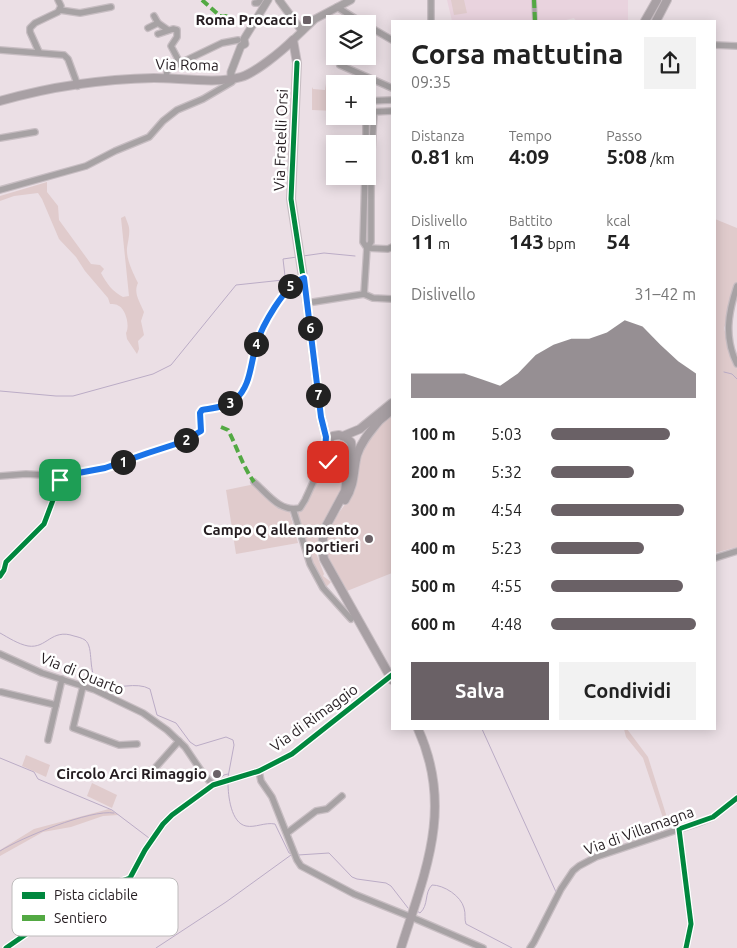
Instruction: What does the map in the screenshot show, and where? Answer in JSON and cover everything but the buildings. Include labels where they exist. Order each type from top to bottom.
[{"type":"main road","points":[[646,20],[656,0]]},
{"type":"main road","points":[[657,20],[667,0]]},
{"type":"main road","name":"Via Roma","points":[[0,101],[29,93],[130,79],[232,79],[248,74],[281,51],[293,40]]},
{"type":"main road","name":"Via Fratelli Orsi","points":[[293,40],[297,63],[291,199],[304,278],[321,417],[324,424],[326,442]]},
{"type":"main road","points":[[348,476],[326,454],[326,442],[339,435],[360,429],[391,404]]},
{"type":"main road","points":[[391,411],[362,434],[352,447],[345,490],[324,530],[322,548],[324,559],[391,675]]},
{"type":"main road","points":[[333,512],[350,492],[354,483],[359,449],[364,439],[378,422]]},
{"type":"main road","points":[[324,424],[349,440],[352,447]]},
{"type":"main road","points":[[335,461],[344,461],[350,456]]},
{"type":"main road","points":[[401,948],[428,865],[434,830],[435,814],[432,775],[418,730]]},
{"type":"street","points":[[58,0],[60,10]]},
{"type":"street","points":[[0,190],[86,166],[149,137],[177,110],[203,99],[232,82],[231,72],[241,42],[268,0]]},
{"type":"street","points":[[279,0],[302,31]]},
{"type":"street","points":[[431,20],[432,0]]},
{"type":"street","points":[[534,0],[535,20]]},
{"type":"street","name":"Via Roma","points":[[293,40],[315,20],[348,1]]},
{"type":"street","points":[[39,52],[30,32],[31,26],[60,10],[80,13],[111,7]]},
{"type":"street","points":[[337,7],[346,15]]},
{"type":"street","points":[[154,16],[158,23],[168,30]]},
{"type":"street","points":[[148,28],[158,23]]},
{"type":"street","points":[[158,34],[168,30],[176,30],[177,37],[171,46],[180,62]]},
{"type":"street","points":[[376,31],[391,39]]},
{"type":"street","points":[[166,78],[170,68],[180,62],[222,43],[241,42]]},
{"type":"street","points":[[716,46],[737,46]]},
{"type":"street","points":[[0,50],[62,55],[66,57],[78,86]]},
{"type":"street","points":[[340,65],[358,75]]},
{"type":"street","points":[[376,83],[391,88]]},
{"type":"street","points":[[376,101],[391,100]]},
{"type":"street","points":[[376,112],[391,111]]},
{"type":"street","points":[[0,138],[35,132]]},
{"type":"street","points":[[365,185],[363,242],[367,248]]},
{"type":"street","points":[[364,294],[367,248],[371,242],[369,185]]},
{"type":"street","points":[[367,248],[391,248]]},
{"type":"street","points":[[0,476],[26,474],[62,476],[105,468],[182,442],[201,431],[200,413],[202,410],[229,404],[244,389],[250,377],[256,345],[261,332],[279,301],[290,287],[295,282],[304,278]]},
{"type":"street","points":[[737,286],[728,328],[729,344],[737,364]]},
{"type":"street","points":[[307,303],[364,294],[373,298],[391,299]]},
{"type":"street","points":[[254,482],[280,505],[292,509],[302,506],[326,454]]},
{"type":"street","points":[[316,476],[324,465],[335,461]]},
{"type":"street","points":[[0,576],[6,562],[44,524],[62,476]]},
{"type":"street","points":[[292,509],[310,564],[322,588],[351,619]]},
{"type":"street","points":[[716,558],[737,551]]},
{"type":"street","name":"Via di Quarto","points":[[0,654],[42,673],[96,690],[143,713],[167,730],[192,755],[204,775],[213,785]]},
{"type":"street","name":"Via di Rimaggio","points":[[130,878],[145,850],[163,824],[213,785],[259,771],[292,754],[391,678]]},
{"type":"street","points":[[48,740],[62,679]]},
{"type":"street","points":[[83,686],[74,728],[119,745],[137,744]]},
{"type":"street","points":[[1,692],[56,705]]},
{"type":"street","points":[[162,776],[156,767],[178,741]]},
{"type":"street","points":[[259,771],[261,781],[272,797],[301,866],[334,885],[354,894],[412,912],[483,948]]},
{"type":"street","points":[[286,833],[316,810],[327,809],[342,796]]},
{"type":"street","name":"Via di Villamagna","points":[[530,948],[561,889],[573,871],[596,857],[713,817],[737,798]]},
{"type":"street","points":[[679,829],[691,924],[686,948]]},
{"type":"street","name":"Via di Rimaggio","points":[[6,948],[23,936]]},
{"type":"shaded area","points":[[447,0],[628,0],[628,20],[575,20],[574,18],[566,20],[452,20]]},
{"type":"shaded area","points":[[451,0],[464,0],[467,13],[454,15]]},
{"type":"shaded area","points":[[326,84],[326,111],[312,110],[312,87],[313,89],[325,90]]},
{"type":"shaded area","points":[[47,182],[47,192],[58,206],[59,220],[91,264],[100,265],[104,269],[101,273],[105,281],[123,297],[129,296],[121,218],[125,216],[129,227],[128,257],[138,283],[136,290],[144,312],[141,321],[144,335],[138,341],[139,349],[137,354],[127,339],[127,322],[124,311],[118,305],[110,304],[108,298],[85,271],[76,257],[59,239],[38,193],[14,196],[0,201],[0,196]]},
{"type":"shaded area","points":[[716,219],[737,228],[737,283],[724,328],[732,359],[737,369],[737,547],[716,553]]},
{"type":"shaded area","points":[[391,415],[391,573],[347,591],[327,555],[327,532],[354,492],[363,448],[374,429]]},
{"type":"shaded area","points":[[340,439],[346,443],[345,450],[341,456],[337,457],[331,453],[335,442]]},
{"type":"shaded area","points":[[328,465],[339,467],[344,476],[342,490],[322,524],[316,553],[324,574],[323,576],[331,582],[325,588],[311,564],[295,512],[305,505],[323,468]]},
{"type":"shaded area","points":[[255,484],[289,510],[298,543],[236,554],[226,490]]},
{"type":"shaded area","points":[[624,730],[628,730],[648,757],[670,827],[666,827],[643,758],[626,737]]},
{"type":"shaded area","points":[[26,755],[50,765],[46,777],[22,766]]},
{"type":"shaded area","points":[[92,783],[117,795],[112,808],[87,796]]},
{"type":"shaded area","points":[[109,809],[119,815],[103,816],[71,827],[43,832],[0,856],[0,850],[34,829]]},
{"type":"waterway","points":[[303,256],[324,253],[355,256]]},
{"type":"waterway","points":[[0,391],[73,396],[153,374],[171,365],[236,285],[283,280],[285,276],[283,259],[297,257]]},
{"type":"waterway","points":[[724,372],[732,374],[737,379]]},
{"type":"waterway","points":[[0,633],[28,646],[40,645],[54,636],[66,634],[85,640],[90,649],[93,674],[100,686],[139,686],[150,689],[157,715],[176,723],[190,742],[196,746],[226,737],[233,740],[234,745],[228,777]]},
{"type":"waterway","points":[[482,730],[556,892]]},
{"type":"waterway","points":[[0,758],[34,772],[38,779],[112,810],[149,838]]},
{"type":"waterway","points":[[216,782],[228,774]]},
{"type":"waterway","points":[[228,783],[231,808],[237,820],[246,826],[275,824],[289,853],[292,854]]},
{"type":"waterway","points":[[0,851],[39,832],[73,820],[89,815],[114,813]]},
{"type":"waterway","points":[[298,855],[329,853],[352,877],[386,883],[391,886],[408,908]]},
{"type":"waterway","points":[[178,934],[291,855]]},
{"type":"waterway","points":[[417,911],[420,913],[423,910],[430,888],[432,885],[437,885],[456,895],[459,899],[465,910],[466,924],[512,948]]},
{"type":"waterway","points":[[156,948],[174,936]]},
{"type":"marked path","points":[[202,0],[220,16],[226,16],[231,21]]},
{"type":"marked path","points":[[534,0],[535,20]]},
{"type":"marked path","points":[[221,427],[228,430],[254,482]]},
{"type":"cycle path","points":[[297,63],[291,199],[307,303],[321,417],[324,424]]},
{"type":"cycle path","points":[[0,576],[6,562],[44,524],[62,476],[105,467],[182,442],[201,431],[200,413],[202,411],[224,406],[235,400],[247,382],[256,346],[274,307],[289,288],[304,278]]},
{"type":"cycle path","points":[[130,878],[145,850],[163,824],[172,815],[213,785],[259,771],[292,754],[391,676]]},
{"type":"cycle path","points":[[686,948],[691,924],[679,829],[713,817],[737,798]]},
{"type":"cycle path","points":[[6,948],[23,936]]},
{"type":"place","name":"Roma Procacci","points":[[307,20]]},
{"type":"place","name":"Campo Q allenamento portieri","points":[[369,539]]},
{"type":"place","name":"Circolo Arci Rimaggio","points":[[217,774]]},
{"type":"route","points":[[60,480],[62,476],[105,468],[182,442],[201,431],[200,413],[202,410],[229,404],[240,395],[250,377],[256,345],[261,332],[279,301],[290,287],[299,279],[304,278],[321,417],[326,437],[325,451],[332,460],[328,462]]}]
